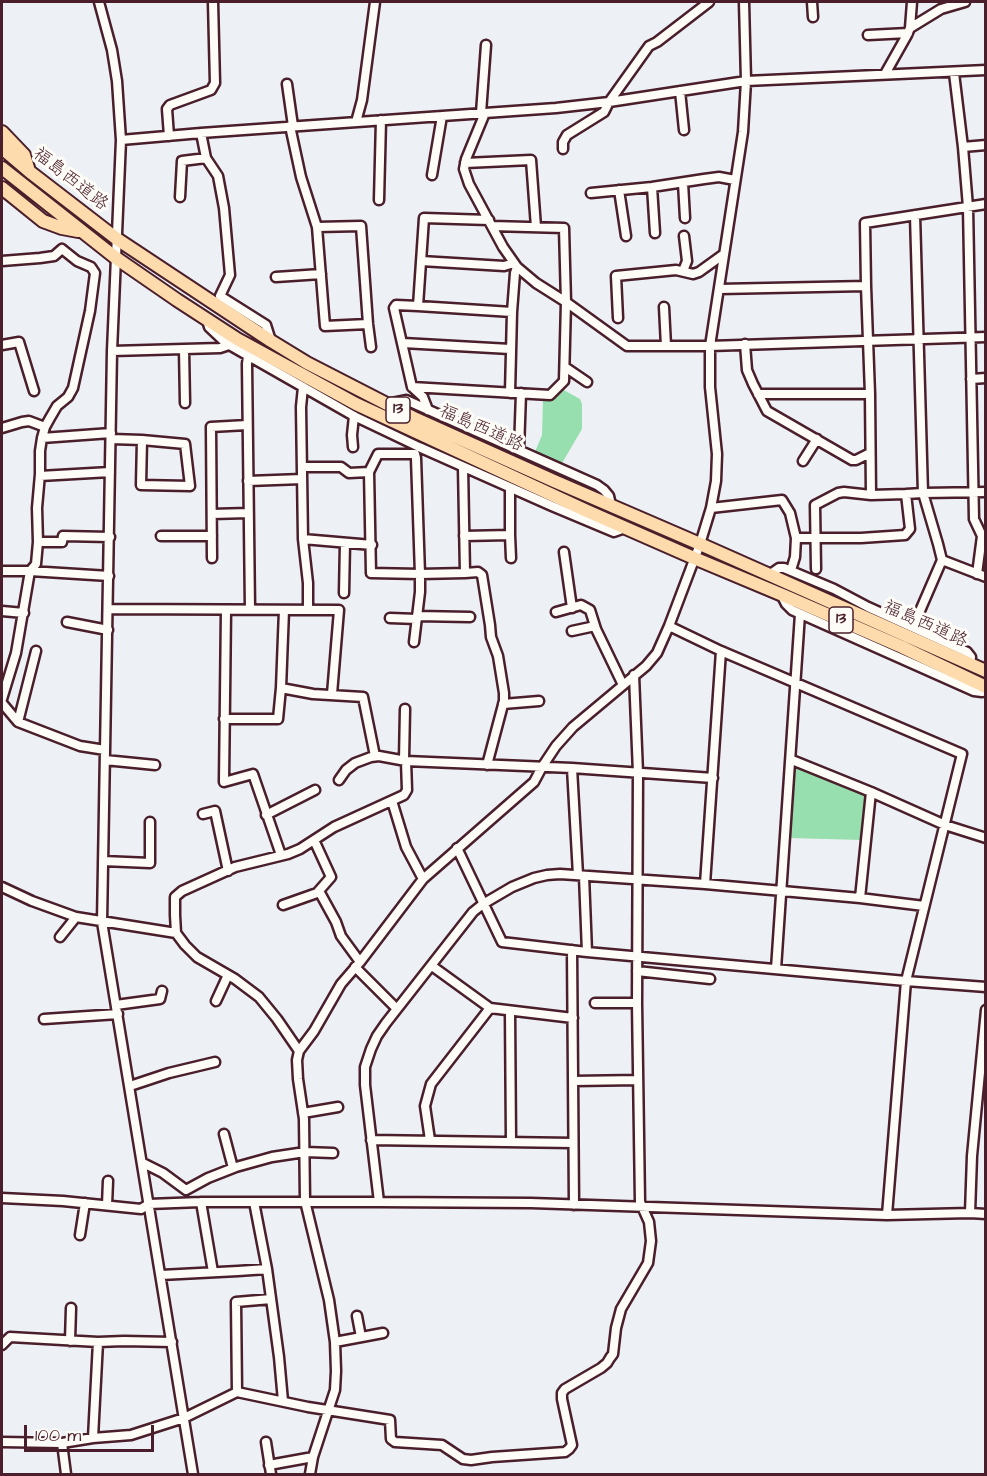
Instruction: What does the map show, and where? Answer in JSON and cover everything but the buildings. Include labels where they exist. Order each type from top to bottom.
[{"type":"highway","points":[[2,132],[24,155],[30,172]]},
{"type":"highway","name":"福島西道路","points":[[2,148],[117,239],[307,363],[416,419],[986,672]]},
{"type":"highway","name":"福島西道路","points":[[2,168],[116,258],[207,320],[280,364],[356,404],[625,528],[902,647],[986,689]]},
{"type":"highway","points":[[2,188],[43,221],[82,232]]},
{"type":"street","points":[[99,2],[112,50],[117,81],[121,140],[112,351],[102,922],[194,1474]]},
{"type":"street","points":[[169,136],[167,109],[170,105],[211,90],[214,83],[213,2]]},
{"type":"street","points":[[356,123],[362,100],[375,2]]},
{"type":"street","points":[[563,149],[563,142],[567,135],[604,112],[649,46],[709,2]]},
{"type":"street","points":[[310,1474],[336,1380],[335,1342],[329,1300],[305,1201],[303,1113],[297,1060],[299,1051],[314,1031],[341,984],[423,879],[534,782],[556,746],[573,727],[646,666],[657,653],[669,626],[700,544],[711,508],[716,481],[717,467],[710,387],[710,346],[743,132],[746,81],[744,2]]},
{"type":"street","points":[[812,2],[813,17]]},
{"type":"street","points":[[885,74],[909,30],[912,2]]},
{"type":"street","points":[[867,35],[909,30],[941,9],[965,2]]},
{"type":"street","points":[[486,45],[483,113],[464,169],[469,184],[502,247],[516,265],[536,284],[566,302],[627,346],[710,346],[986,338]]},
{"type":"street","points":[[121,140],[201,132],[556,108],[746,81],[986,70]]},
{"type":"street","points":[[942,560],[981,575],[982,536],[974,519],[968,207],[954,73]]},
{"type":"street","points":[[287,84],[291,126],[301,177],[317,227],[325,326],[368,324]]},
{"type":"street","points":[[680,91],[684,130]]},
{"type":"street","points":[[432,175],[441,116]]},
{"type":"street","points":[[379,200],[381,120]]},
{"type":"street","points":[[201,132],[206,158],[218,176],[224,208],[230,275],[220,296],[266,325],[271,341]]},
{"type":"street","points":[[963,147],[986,145]]},
{"type":"street","points":[[180,197],[182,161],[206,158]]},
{"type":"street","points":[[465,163],[531,160],[536,227]]},
{"type":"street","points":[[591,193],[652,188],[719,177],[735,180]]},
{"type":"street","points":[[683,183],[685,218]]},
{"type":"street","points":[[652,188],[655,233]]},
{"type":"street","points":[[620,190],[626,236]]},
{"type":"street","points":[[871,495],[865,223],[986,204]]},
{"type":"street","points":[[913,627],[942,560],[923,493],[915,215]]},
{"type":"street","points":[[412,387],[550,395],[564,381],[566,302],[564,228],[424,218],[418,306]]},
{"type":"street","points":[[317,227],[361,226],[371,347]]},
{"type":"street","points":[[683,271],[687,261],[684,236]]},
{"type":"street","points":[[2,261],[54,256],[62,249],[77,261],[90,267],[94,273],[90,311],[73,388],[68,397],[57,406],[45,427],[42,438],[36,564],[30,572],[16,653],[5,679],[2,701],[18,722],[105,755],[155,765]]},
{"type":"street","points":[[618,318],[616,276],[676,270],[693,274],[724,254]]},
{"type":"street","points":[[421,261],[516,265]]},
{"type":"street","points":[[510,393],[510,349],[516,265]]},
{"type":"street","points":[[276,277],[321,274]]},
{"type":"street","points":[[719,289],[866,286]]},
{"type":"street","points":[[428,410],[423,397],[412,387],[394,309],[396,305],[512,312]]},
{"type":"street","points":[[664,307],[666,346]]},
{"type":"street","points":[[207,320],[208,327],[229,345],[417,451],[463,467],[614,532],[625,528]]},
{"type":"street","points":[[2,345],[19,342],[34,391]]},
{"type":"street","points":[[403,343],[510,349]]},
{"type":"street","points":[[745,344],[747,369],[768,411],[852,460],[870,453]]},
{"type":"street","points":[[112,351],[220,348],[229,345]]},
{"type":"street","points":[[184,349],[185,403]]},
{"type":"street","points":[[248,356],[250,609]]},
{"type":"street","points":[[565,367],[587,382]]},
{"type":"street","points":[[971,379],[986,378]]},
{"type":"street","points":[[303,387],[301,406],[303,539],[309,610]]},
{"type":"street","points":[[519,450],[521,393]]},
{"type":"street","points":[[758,394],[870,394]]},
{"type":"street","points":[[386,404],[406,400],[597,485],[609,496],[611,505]]},
{"type":"street","points":[[352,447],[354,416]]},
{"type":"street","points":[[2,428],[29,421],[45,427]]},
{"type":"street","points":[[212,558],[211,426],[247,425]]},
{"type":"street","points":[[42,438],[111,436],[185,444],[190,486],[141,485],[142,440]]},
{"type":"street","points":[[803,461],[817,440]]},
{"type":"street","points":[[417,451],[378,454],[369,472],[371,573],[478,572],[482,575],[491,637],[498,656],[504,693],[487,765]]},
{"type":"street","points":[[414,642],[420,592],[417,451]]},
{"type":"street","points":[[302,467],[341,467],[349,473],[369,472]]},
{"type":"street","points":[[463,467],[465,573]]},
{"type":"street","points":[[40,476],[110,472]]},
{"type":"street","points":[[248,481],[302,479]]},
{"type":"street","points":[[510,488],[511,558]]},
{"type":"street","points":[[816,569],[815,505],[838,493],[871,495],[986,492]]},
{"type":"street","points":[[796,538],[905,535],[910,529],[906,494]]},
{"type":"street","points":[[711,508],[782,500],[790,513],[796,538],[795,557],[791,570]]},
{"type":"street","points":[[212,514],[248,513]]},
{"type":"street","points":[[464,536],[510,535]]},
{"type":"street","points":[[38,542],[62,542],[63,536],[110,537]]},
{"type":"street","points":[[161,536],[212,536]]},
{"type":"street","points":[[303,539],[372,545]]},
{"type":"street","points":[[344,593],[345,543]]},
{"type":"street","points":[[564,552],[572,608]]},
{"type":"street","points":[[769,575],[779,568],[791,570],[834,589],[967,652],[971,657],[970,665]]},
{"type":"street","points":[[2,572],[109,576]]},
{"type":"street","points":[[781,594],[786,604],[800,614],[974,691],[982,692],[986,689]]},
{"type":"street","points":[[556,612],[581,605],[590,610],[595,626],[623,685]]},
{"type":"street","points":[[109,609],[339,610],[332,694]]},
{"type":"street","points":[[226,610],[224,782],[253,774],[281,855]]},
{"type":"street","points":[[224,719],[278,719],[284,610]]},
{"type":"street","points":[[2,611],[24,614]]},
{"type":"street","points":[[776,969],[792,760],[800,614]]},
{"type":"street","points":[[390,618],[470,617]]},
{"type":"street","points":[[67,622],[108,630]]},
{"type":"street","points":[[572,631],[595,626]]},
{"type":"street","points":[[669,626],[721,651],[962,754],[906,981],[887,1215]]},
{"type":"street","points":[[18,722],[36,651]]},
{"type":"street","points":[[705,884],[721,651]]},
{"type":"street","points":[[2,1442],[62,1443],[131,1435],[184,1418],[237,1392],[308,1407],[390,1420],[392,1439],[395,1442],[442,1445],[463,1458],[471,1460],[565,1452],[569,1449],[572,1444],[562,1393],[607,1363],[613,1354],[621,1309],[648,1263],[651,1241],[649,1222],[640,1202],[637,1003],[638,773],[634,675]]},
{"type":"street","points":[[281,688],[313,694],[363,697],[375,756]]},
{"type":"street","points":[[503,704],[539,700]]},
{"type":"street","points":[[299,1051],[260,997],[197,957],[185,945],[176,933],[175,897],[182,891],[235,867],[300,849],[334,827],[404,795],[407,790],[405,709]]},
{"type":"street","points":[[339,780],[355,762],[375,756],[405,760],[713,778]]},
{"type":"street","points":[[792,760],[945,825],[986,838]]},
{"type":"street","points":[[572,768],[586,952]]},
{"type":"street","points":[[266,815],[315,790]]},
{"type":"street","points":[[861,898],[871,792]]},
{"type":"street","points":[[392,801],[406,847],[423,879]]},
{"type":"street","points":[[203,814],[215,811],[228,871]]},
{"type":"street","points":[[103,861],[150,863],[150,822]]},
{"type":"street","points":[[283,905],[317,893],[331,878],[314,840]]},
{"type":"street","points":[[456,848],[502,942],[586,952],[986,987]]},
{"type":"street","points":[[379,1202],[364,1085],[365,1067],[371,1049],[377,1036],[397,1009],[473,912],[512,887],[534,878],[560,874],[705,884],[924,906]]},
{"type":"street","points":[[2,888],[76,917],[176,933]]},
{"type":"street","points":[[319,891],[341,936],[358,964],[397,1009]]},
{"type":"street","points":[[60,937],[76,917]]},
{"type":"street","points":[[572,950],[574,1205]]},
{"type":"street","points":[[432,966],[490,1008],[573,1018]]},
{"type":"street","points":[[637,971],[710,979]]},
{"type":"street","points":[[216,1001],[228,975]]},
{"type":"street","points":[[44,1018],[117,1009],[160,999],[162,991]]},
{"type":"street","points":[[595,1003],[637,1003]]},
{"type":"street","points":[[430,1140],[425,1107],[431,1084],[490,1008]]},
{"type":"street","points":[[970,1213],[972,1156],[986,1010]]},
{"type":"street","points":[[510,1011],[511,1142]]},
{"type":"street","points":[[130,1086],[169,1073],[215,1062]]},
{"type":"street","points":[[574,1081],[638,1080]]},
{"type":"street","points":[[303,1113],[338,1107]]},
{"type":"street","points":[[224,1134],[233,1168]]},
{"type":"street","points":[[371,1140],[573,1143]]},
{"type":"street","points":[[143,1163],[163,1173],[186,1190],[233,1168],[272,1157],[305,1152],[333,1153]]},
{"type":"street","points":[[107,1205],[108,1181]]},
{"type":"street","points":[[2,1198],[141,1209],[149,1204],[305,1201],[531,1203],[887,1215],[986,1214]]},
{"type":"street","points":[[201,1202],[213,1272]]},
{"type":"street","points":[[254,1202],[267,1269],[283,1401]]},
{"type":"street","points":[[80,1235],[85,1203]]},
{"type":"street","points":[[161,1275],[267,1269]]},
{"type":"street","points":[[237,1392],[236,1302],[271,1299]]},
{"type":"street","points":[[70,1341],[71,1308]]},
{"type":"street","points":[[357,1316],[361,1337]]},
{"type":"street","points":[[335,1342],[383,1333]]},
{"type":"street","points":[[2,1345],[10,1337],[99,1342],[172,1342]]},
{"type":"street","points":[[93,1438],[99,1342]]},
{"type":"street","points":[[266,1442],[271,1474]]},
{"type":"street","points":[[62,1443],[66,1474]]},
{"type":"street","points":[[269,1465],[313,1457]]},
{"type":"green space","points":[[562,389],[580,399],[582,429],[558,470],[532,459],[542,435],[543,398],[551,400]]},
{"type":"green space","points":[[795,764],[867,795],[862,840],[789,838]]}]
